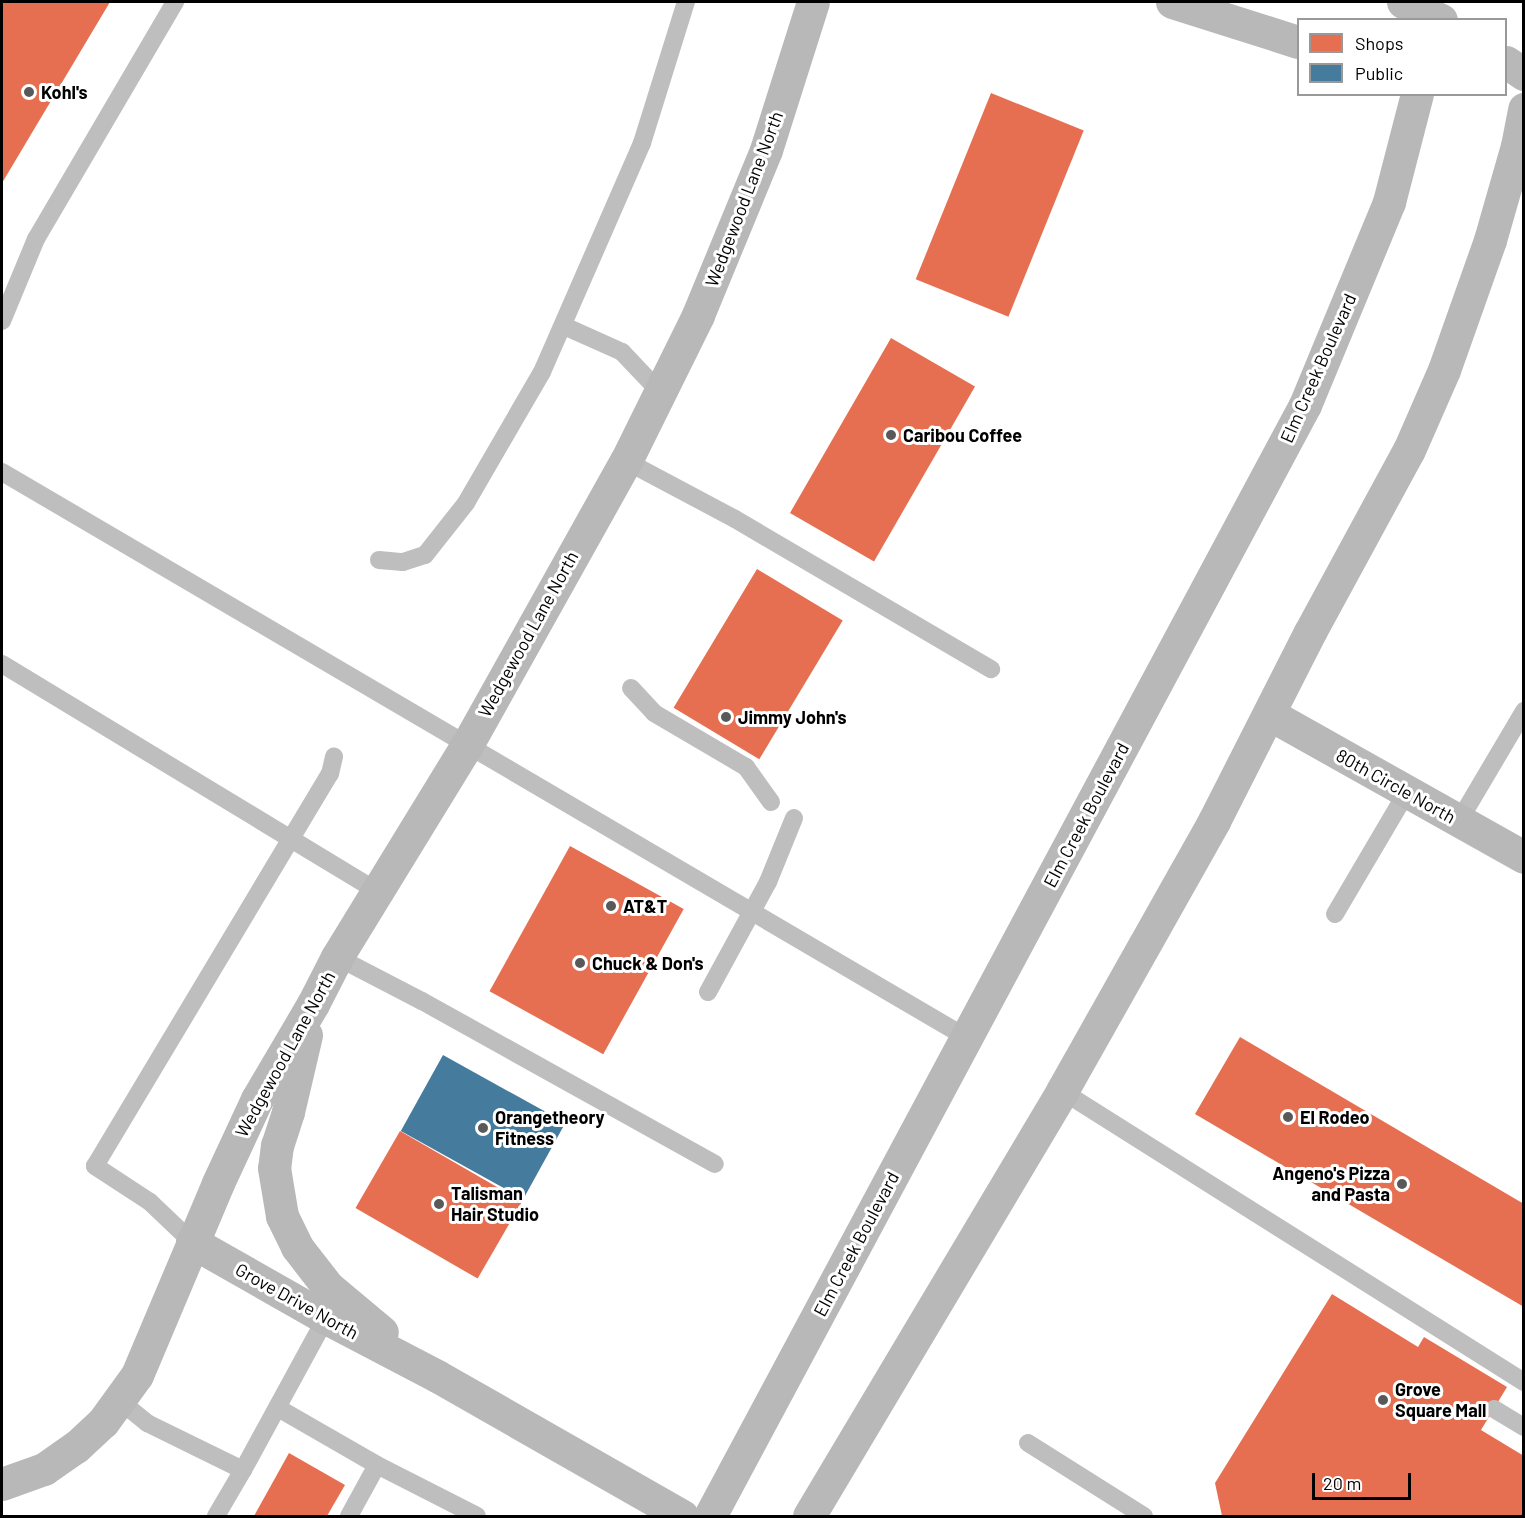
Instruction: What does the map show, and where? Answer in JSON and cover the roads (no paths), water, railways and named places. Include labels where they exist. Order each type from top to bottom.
[{"type":"street","name":"Wedgewood Lane North","points":[[192,1242],[257,1099],[338,957],[466,745],[626,461],[698,315],[766,150],[813,2]]},
{"type":"street","points":[[1172,2],[1297,41]]},
{"type":"street","points":[[1403,2],[1436,14]]},
{"type":"street","points":[[1507,63],[1524,75]]},
{"type":"street","points":[[1507,75],[1524,75]]},
{"type":"street","name":"Elm Creek Boulevard","points":[[710,1516],[1305,405],[1389,202],[1416,96]]},
{"type":"street","points":[[809,1516],[1062,1091],[1214,821],[1409,450],[1444,370],[1490,240],[1517,146],[1524,109]]},
{"type":"street","name":"80th Circle North","points":[[1269,714],[1524,857]]},
{"type":"street","points":[[313,1004],[275,1157],[274,1168],[282,1216],[297,1247],[328,1287],[437,1376]]},
{"type":"street","points":[[2,1484],[44,1469],[60,1458],[103,1422],[120,1401],[152,1343],[192,1242]]},
{"type":"street","name":"Grove Drive North","points":[[192,1242],[326,1318],[437,1376],[682,1516]]},
{"type":"lane","points":[[2,321],[36,240],[176,2]]},
{"type":"lane","points":[[379,560],[403,562],[425,555],[466,503],[542,372],[642,143],[686,2]]},
{"type":"lane","points":[[564,326],[622,352],[660,392]]},
{"type":"lane","points":[[626,461],[735,519],[991,669]]},
{"type":"lane","points":[[2,472],[967,1038]]},
{"type":"lane","points":[[2,664],[377,891]]},
{"type":"lane","points":[[631,688],[654,713],[746,767],[771,802]]},
{"type":"lane","points":[[1459,821],[1524,711]]},
{"type":"lane","points":[[192,1242],[150,1202],[95,1166],[330,774],[334,756]]},
{"type":"lane","points":[[1335,914],[1407,792]]},
{"type":"lane","points":[[708,992],[768,882],[794,818]]},
{"type":"lane","points":[[338,957],[422,1000],[715,1164]]},
{"type":"lane","points":[[1062,1091],[1524,1382]]},
{"type":"lane","points":[[216,1516],[326,1318]]},
{"type":"lane","points":[[120,1401],[147,1423],[243,1470]]},
{"type":"lane","points":[[278,1408],[377,1465],[477,1516]]},
{"type":"lane","points":[[1494,1409],[1524,1427]]},
{"type":"lane","points":[[1028,1443],[1144,1516]]},
{"type":"lane","points":[[349,1516],[377,1465]]},
{"type":"place","name":"Kohl's","points":[[29,92]]},
{"type":"place","name":"Caribou Coffee","points":[[891,435]]},
{"type":"place","name":"Jimmy John's","points":[[726,717]]},
{"type":"place","name":"AT&T","points":[[611,906]]},
{"type":"place","name":"Chuck & Don's","points":[[580,963]]},
{"type":"place","name":"El Rodeo","points":[[1288,1117]]},
{"type":"place","name":"Orangetheory Fitness","points":[[483,1128]]},
{"type":"place","name":"Angeno's Pizza and Pasta","points":[[1402,1184]]},
{"type":"place","name":"Talisman Hair Studio","points":[[439,1204]]},
{"type":"place","name":"Grove Square Mall","points":[[1383,1400]]}]
